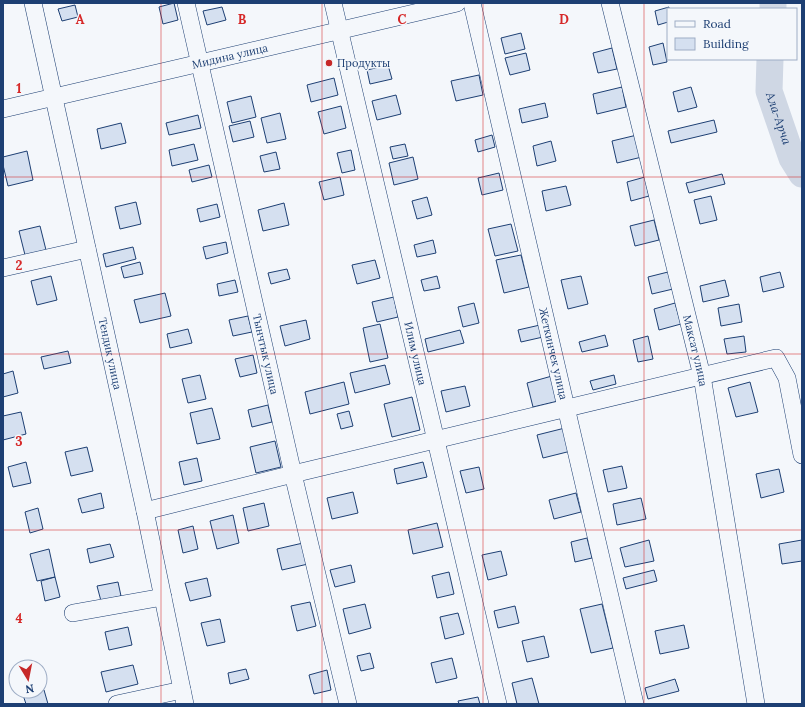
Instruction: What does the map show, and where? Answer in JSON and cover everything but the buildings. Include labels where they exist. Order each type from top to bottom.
[{"type":"street","name":"Тендик улица","points":[[32,3],[54,96],[145,511],[184,697]]},
{"type":"street","name":"Тынчтык улица","points":[[186,3],[293,474],[348,704]]},
{"type":"street","name":"Илим улица","points":[[333,3],[498,704]]},
{"type":"street","name":"Мидина улица","points":[[3,109],[457,3]]},
{"type":"street","name":"Жеткинчек улица","points":[[472,3],[635,704]]},
{"type":"street","name":"Максат улица","points":[[610,3],[702,376],[756,704]]},
{"type":"street","points":[[3,268],[87,249]]},
{"type":"street","points":[[145,511],[776,358],[787,378],[802,455]]},
{"type":"street","points":[[73,613],[163,597]]},
{"type":"street","points":[[117,704],[184,697]]},
{"type":"waterway","name":"Ала-Арча","points":[[773,3],[773,8]]},
{"type":"waterway","name":"Ала-Арча","points":[[770,60],[769,91],[792,158],[802,174]]},
{"type":"place","name":"Продукты","points":[[329,63]]}]
